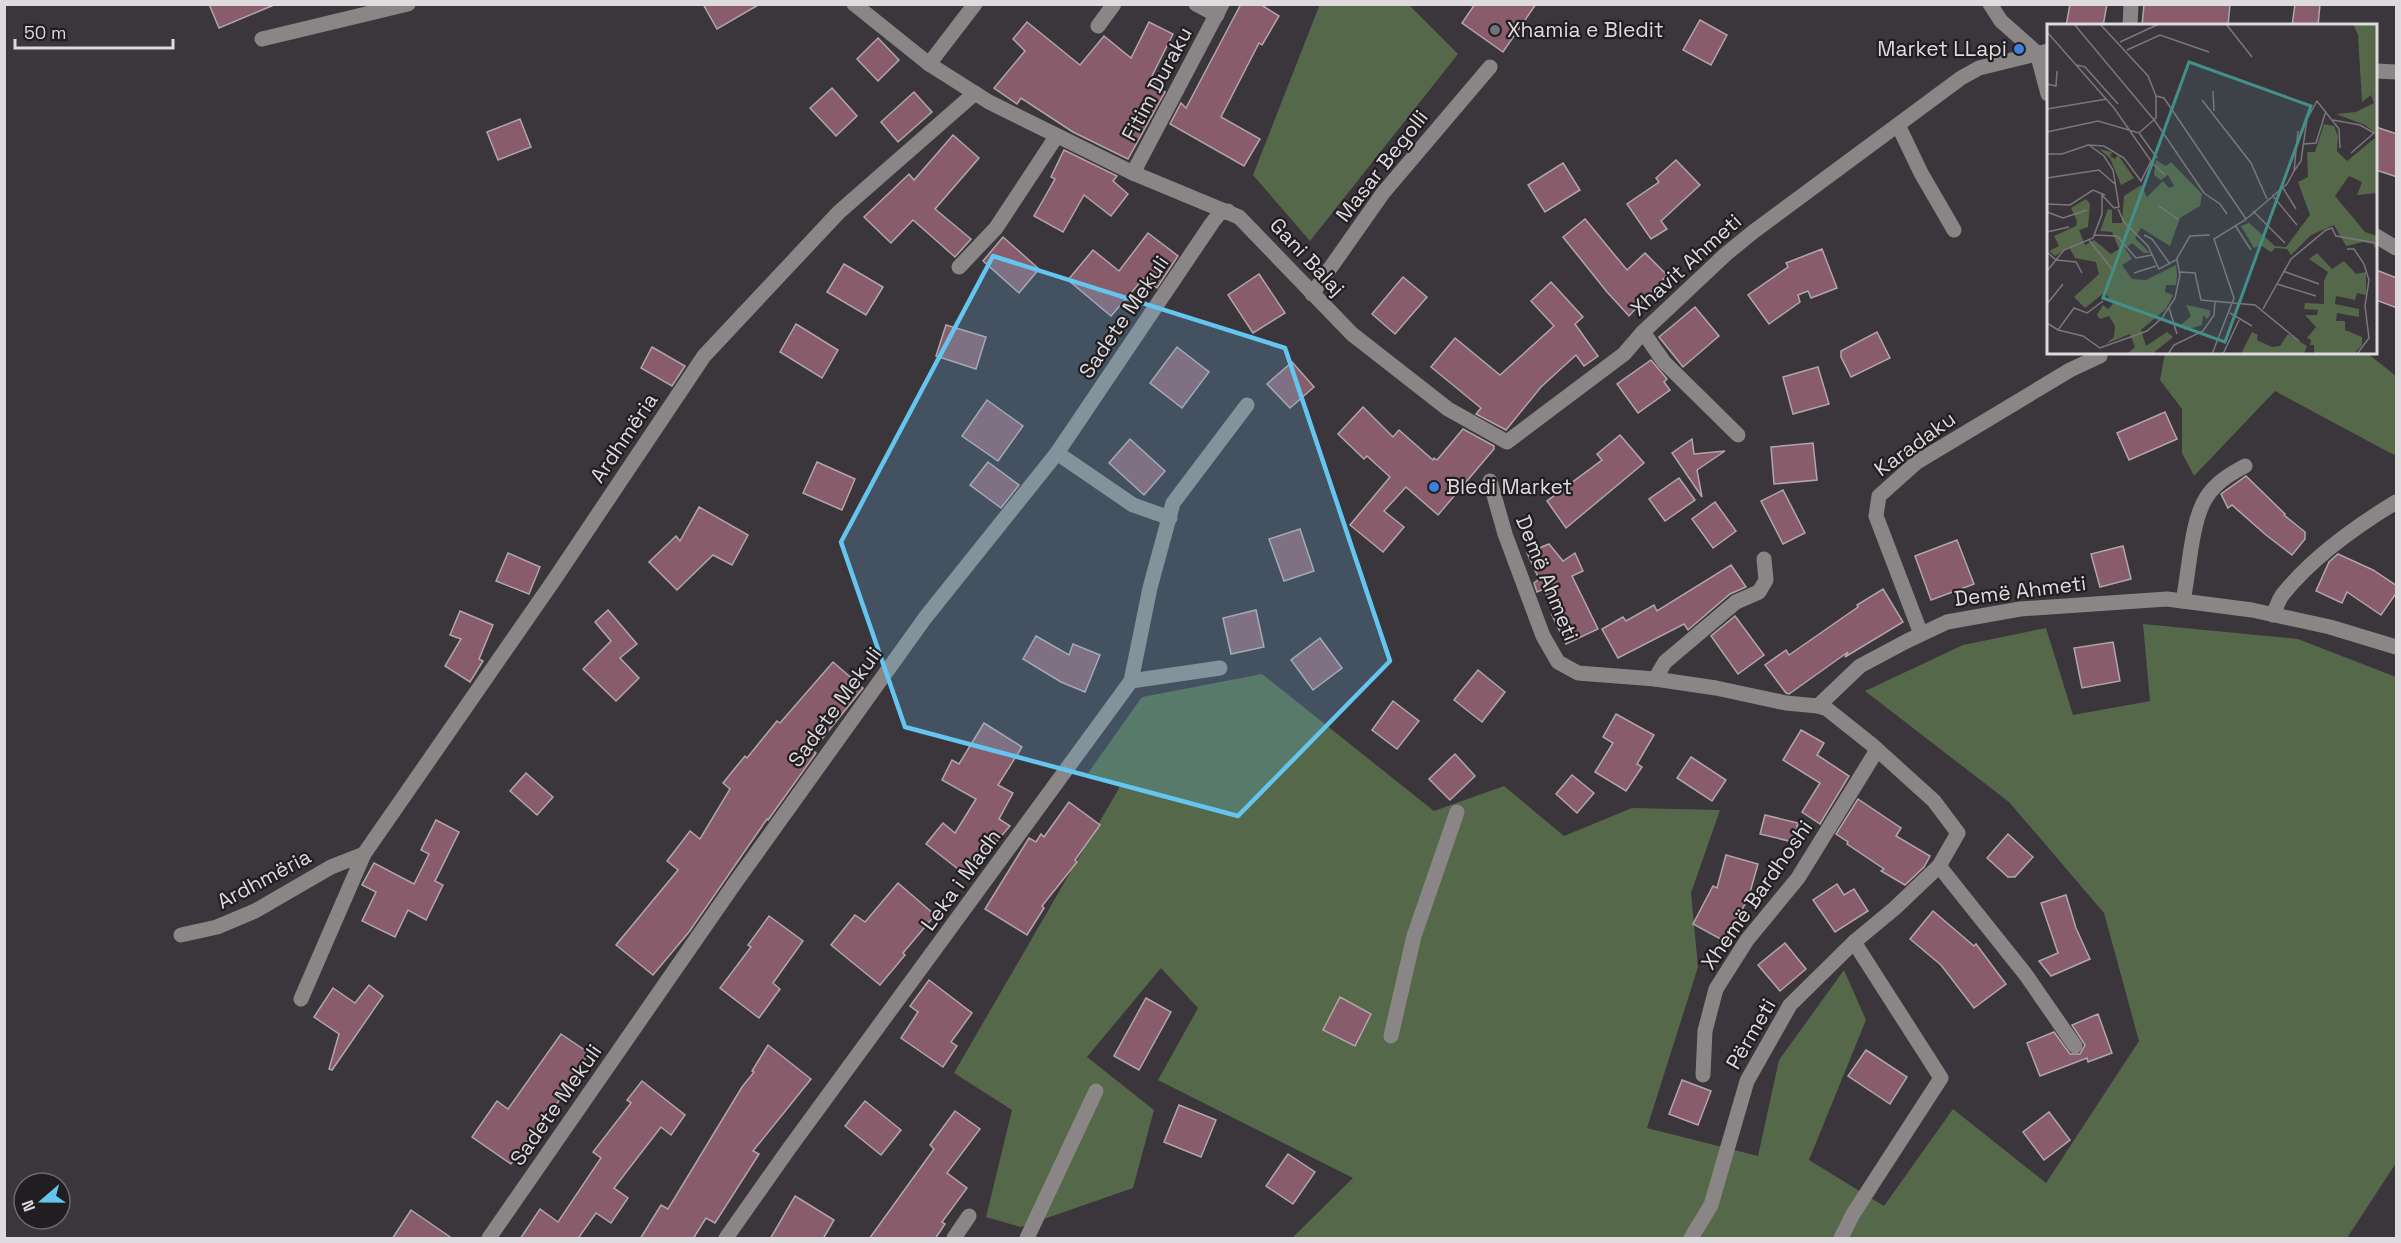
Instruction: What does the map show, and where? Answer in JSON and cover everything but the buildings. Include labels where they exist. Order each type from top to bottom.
[{"type":"street","points":[[262,39],[408,4]]},
{"type":"street","name":"Gani Balaj","points":[[854,4],[929,64],[975,93],[1056,137],[1133,173],[1228,211],[1248,225],[1352,334],[1448,409],[1507,442]]},
{"type":"street","points":[[929,64],[975,4]]},
{"type":"street","points":[[1098,26],[1114,4]]},
{"type":"street","name":"Fitim Duraku","points":[[1133,173],[1219,10],[1196,4]]},
{"type":"street","points":[[1990,4],[2001,21],[2043,52],[2047,80]]},
{"type":"street","points":[[2130,24],[2131,4]]},
{"type":"street","name":"Xhavit Ahmeti","points":[[1507,442],[1624,354],[1643,332],[1726,254],[1939,93],[1979,68],[2043,52]]},
{"type":"street","name":"Masar Begolli","points":[[1312,294],[1383,193],[1490,67]]},
{"type":"street","points":[[2377,71],[2397,72]]},
{"type":"street","name":"Ardhmëria","points":[[301,999],[364,854],[554,580],[704,356],[839,212],[975,93]]},
{"type":"street","points":[[1898,125],[1921,173],[1954,230]]},
{"type":"street","points":[[959,267],[996,228],[1056,137]]},
{"type":"street","name":"Sadete Mekuli","points":[[489,1239],[735,883],[925,618],[1057,453],[1212,223],[1219,214],[1228,211]]},
{"type":"street","points":[[2377,237],[2397,248]]},
{"type":"street","points":[[1643,332],[1664,362],[1738,435]]},
{"type":"street","name":"Karadaku","points":[[1920,634],[1876,516],[1879,496],[1917,462],[2070,370],[2100,356],[2100,354]]},
{"type":"street","name":"Leka i Madh","points":[[726,1239],[788,1150],[1131,681],[1150,588],[1173,504],[1247,405]]},
{"type":"street","points":[[1057,453],[1133,505],[1170,518]]},
{"type":"street","points":[[2183,601],[2197,518],[2205,498],[2221,480],[2244,466]]},
{"type":"street","name":"Demë Ahmeti","points":[[1490,481],[1505,534],[1539,626],[1558,662],[1578,673],[1655,679],[1818,706],[1860,666],[1947,622],[2020,609],[2167,599],[2273,615],[2330,627],[2397,647]]},
{"type":"street","points":[[2273,615],[2282,595],[2313,564],[2356,528],[2397,502]]},
{"type":"street","points":[[1655,679],[1665,662],[1712,622],[1736,602],[1759,592],[1766,580],[1764,559]]},
{"type":"street","points":[[1131,681],[1220,668]]},
{"type":"street","name":"Përmeti","points":[[1691,1239],[1711,1205],[1747,1081],[1791,1005],[1854,942],[1939,867],[1958,833],[1934,801],[1827,709],[1818,706]]},
{"type":"street","name":"Xhemë Bardhoshi","points":[[1703,1075],[1705,1031],[1716,989],[1747,940],[1798,878],[1877,750]]},
{"type":"street","points":[[1391,1036],[1414,936],[1458,812]]},
{"type":"street","name":"Ardhmëria","points":[[181,935],[217,927],[255,911],[331,867],[364,854]]},
{"type":"street","points":[[1939,867],[2026,975],[2075,1046]]},
{"type":"street","points":[[1841,1239],[1853,1214],[1941,1078],[1854,942]]},
{"type":"street","points":[[1027,1239],[1096,1091]]},
{"type":"street","points":[[954,1239],[969,1216]]},
{"type":"highlighted area","points":[[993,256],[1285,348],[1390,661],[1238,816],[905,727],[841,542]]},
{"type":"green space","points":[[1320,4],[1409,5],[1458,54],[1310,241],[1253,175]]},
{"type":"green space","points":[[2165,354],[2368,354],[2396,376],[2396,450],[2394,455],[2275,391],[2194,476],[2182,453],[2182,409],[2160,380]]},
{"type":"green space","points":[[2143,624],[2298,639],[2396,677],[2396,1163],[2347,1238],[1292,1238],[1353,1178],[1158,1080],[1198,1008],[1161,968],[1087,1057],[1154,1110],[1133,1188],[1021,1227],[986,1217],[1012,1110],[954,1073],[1122,783],[1088,773],[1142,697],[1262,674],[1434,811],[1504,786],[1564,836],[1632,808],[1720,810],[1691,893],[1698,967],[1647,1128],[1758,1156],[1779,1060],[1844,970],[1866,1020],[1809,1160],[1884,1206],[1953,1109],[2046,1183],[2139,1041],[2104,913],[2009,802],[1865,691],[1963,645],[2046,628],[2073,715],[2150,701]]},
{"type":"place","name":"Xhamia e Bledit","points":[[1495,30]]},
{"type":"place","name":"Market LLapi","points":[[2019,49]]},
{"type":"place","name":"Bledi Market","points":[[1434,487]]}]
